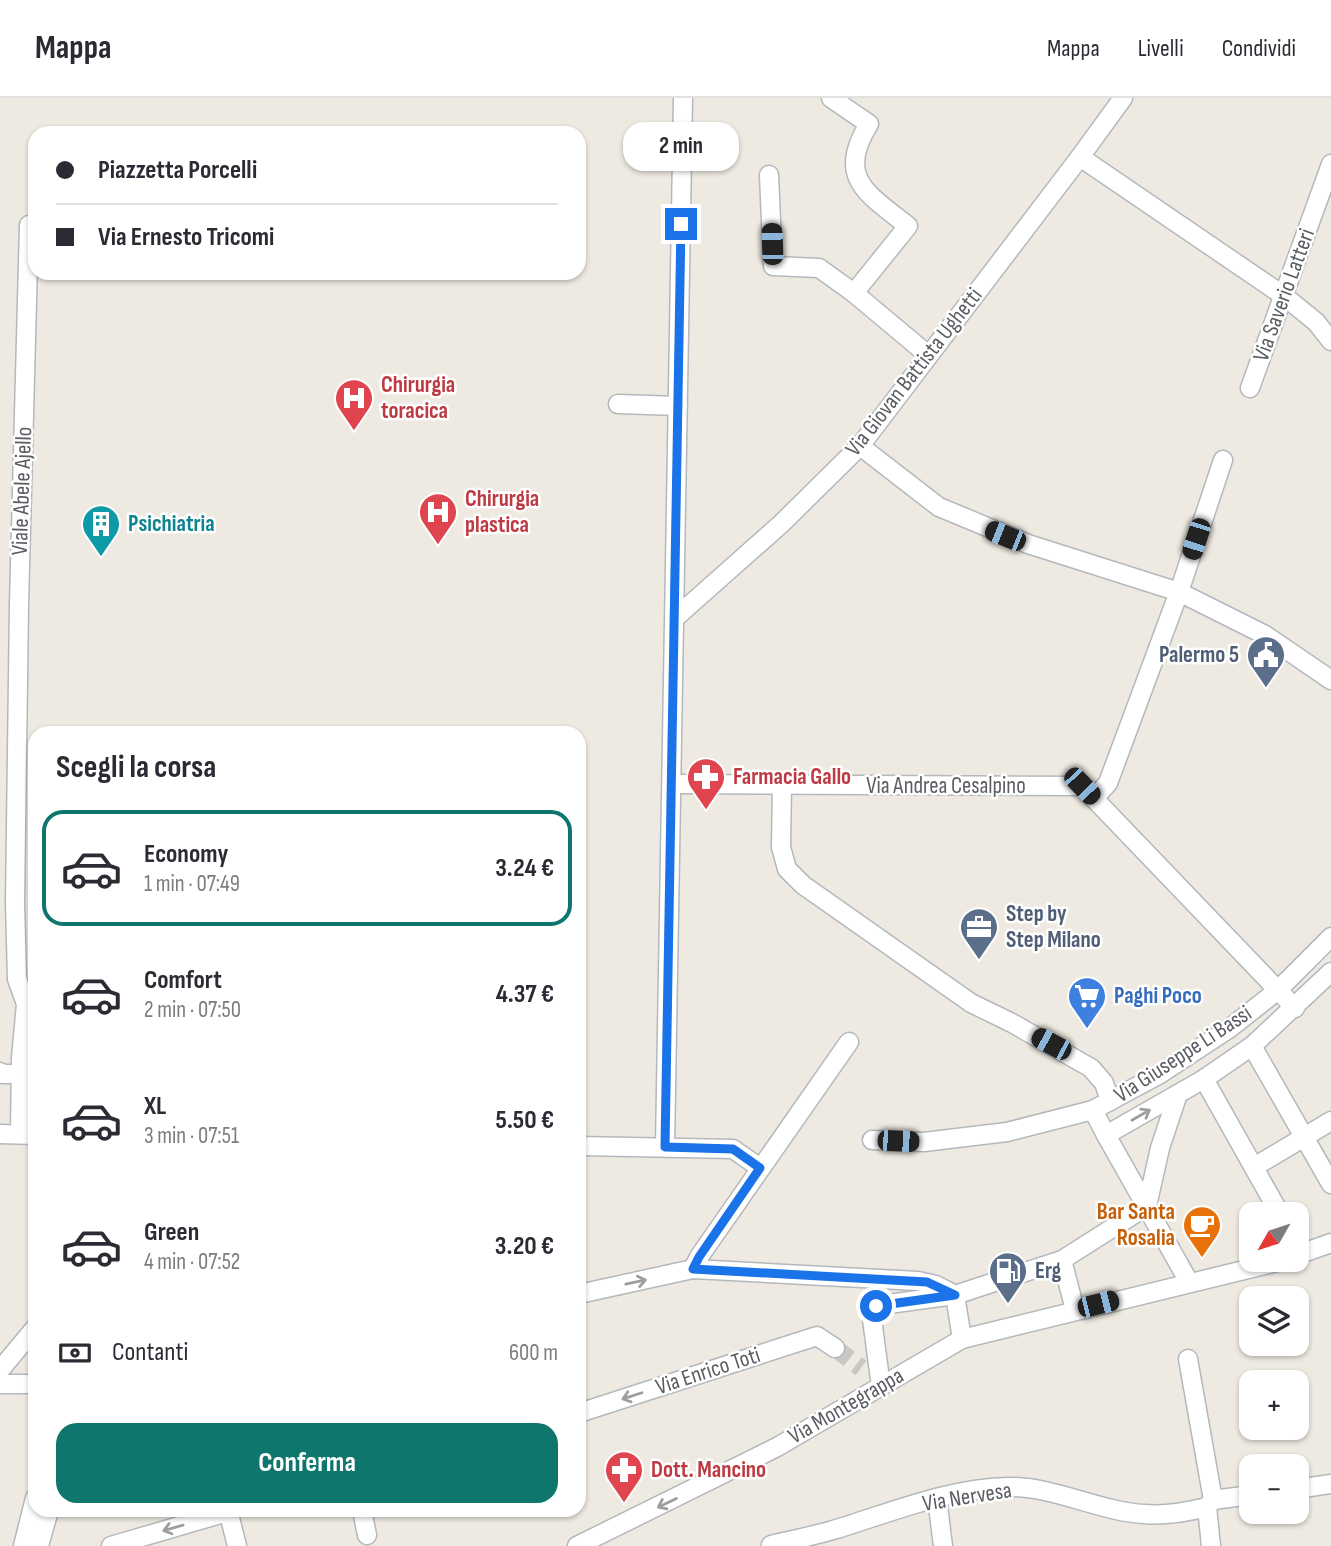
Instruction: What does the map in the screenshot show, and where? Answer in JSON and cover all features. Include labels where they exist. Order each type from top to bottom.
[{"type":"street","points":[[665,1147],[683,98]]},
{"type":"street","points":[[831,98],[869,124],[860,139],[854,170],[866,192],[908,226],[854,293]]},
{"type":"street","name":"Via Giovan Battista Ughetti","points":[[675,618],[781,524],[860,446],[1123,98]]},
{"type":"street","points":[[1080,157],[1324,323],[1331,341]]},
{"type":"street","name":"Via Saverio Latteri","points":[[1250,388],[1331,164]]},
{"type":"street","points":[[769,175],[773,266],[819,268],[854,293],[928,355]]},
{"type":"street","name":"Viale Abele Ajello","points":[[27,1134],[24,1068],[28,1004],[25,902],[16,884],[19,604],[28,263]]},
{"type":"street","points":[[618,404],[678,406]]},
{"type":"street","points":[[860,446],[939,507],[1028,544],[1179,592],[1265,635],[1331,680]]},
{"type":"street","points":[[1094,798],[1108,783],[1179,592],[1223,460]]},
{"type":"street","name":"Via Andrea Cesalpino","points":[[671,784],[1082,786],[1295,1008]]},
{"type":"street","points":[[782,785],[781,847],[787,869],[803,885],[971,1003],[1059,1048],[1091,1068],[1104,1083],[1110,1101]]},
{"type":"street","name":"Via Giuseppe Li Bassi","points":[[872,1140],[924,1142],[1007,1132],[1093,1110],[1207,1044],[1278,990],[1331,937]]},
{"type":"street","name":"Via Giuseppe Li Bassi","points":[[1093,1110],[1106,1135],[1204,1079],[1252,1046],[1331,972]]},
{"type":"street","points":[[693,1269],[849,1042]]},
{"type":"street","points":[[1252,1046],[1331,1184]]},
{"type":"street","points":[[0,1072],[24,1068]]},
{"type":"street","points":[[0,1083],[24,1068]]},
{"type":"street","points":[[1204,1079],[1273,1202]]},
{"type":"street","points":[[882,1381],[872,1319],[873,1310],[881,1305],[955,1295],[1062,1260],[1147,1206],[1160,1148],[1178,1094]]},
{"type":"street","points":[[1254,1167],[1331,1121]]},
{"type":"street","points":[[0,1134],[27,1134]]},
{"type":"street","points":[[1106,1135],[1189,1282]]},
{"type":"street","points":[[586,1146],[733,1149],[760,1168]]},
{"type":"street","name":"Via Montegrappa","points":[[1309,1250],[1331,1244]]},
{"type":"street","points":[[1062,1260],[1075,1310]]},
{"type":"street","points":[[586,1292],[693,1269],[927,1282],[955,1295]]},
{"type":"street","name":"Via Montegrappa","points":[[577,1546],[777,1447],[882,1381],[962,1339],[1239,1269]]},
{"type":"street","points":[[955,1295],[962,1339]]},
{"type":"street","points":[[0,1370],[28,1336]]},
{"type":"street","name":"Via Enrico Toti","points":[[586,1411],[817,1336],[835,1348]]},
{"type":"street","points":[[1188,1359],[1210,1504],[1211,1546]]},
{"type":"street","points":[[861,1368],[882,1381]]},
{"type":"street","points":[[0,1384],[28,1384]]},
{"type":"street","points":[[1309,1487],[1331,1484]]},
{"type":"street","name":"Via Nervesa","points":[[771,1545],[831,1539],[937,1498],[1011,1487],[1143,1514],[1185,1512],[1239,1498]]},
{"type":"street","points":[[937,1498],[943,1546]]},
{"type":"street","points":[[23,1546],[30,1517]]},
{"type":"street","points":[[39,1546],[47,1517]]},
{"type":"street","points":[[111,1546],[210,1517]]},
{"type":"street","points":[[231,1517],[237,1546]]},
{"type":"street","points":[[363,1517],[367,1535]]},
{"type":"tunnel","points":[[835,1348],[861,1368]]},
{"type":"place","name":"Chirurgia toracica","points":[[354,432]]},
{"type":"place","name":"Chirurgia plastica","points":[[438,546]]},
{"type":"place","name":"Psichiatria","points":[[101,558]]},
{"type":"place","name":"Palermo 5","points":[[1266,689]]},
{"type":"place","name":"Farmacia Gallo","points":[[706,811]]},
{"type":"place","name":"Step by Step Milano","points":[[979,961]]},
{"type":"place","name":"Paghi Poco","points":[[1087,1030]]},
{"type":"place","name":"Bar Santa Rosalia","points":[[1202,1259]]},
{"type":"place","name":"Erg","points":[[1008,1305]]},
{"type":"place","name":"Dott. Mancino","points":[[624,1504]]},
{"type":"route","points":[[681,224],[665,1147],[733,1149],[760,1168],[693,1269],[927,1282],[955,1295],[876,1306]]}]
